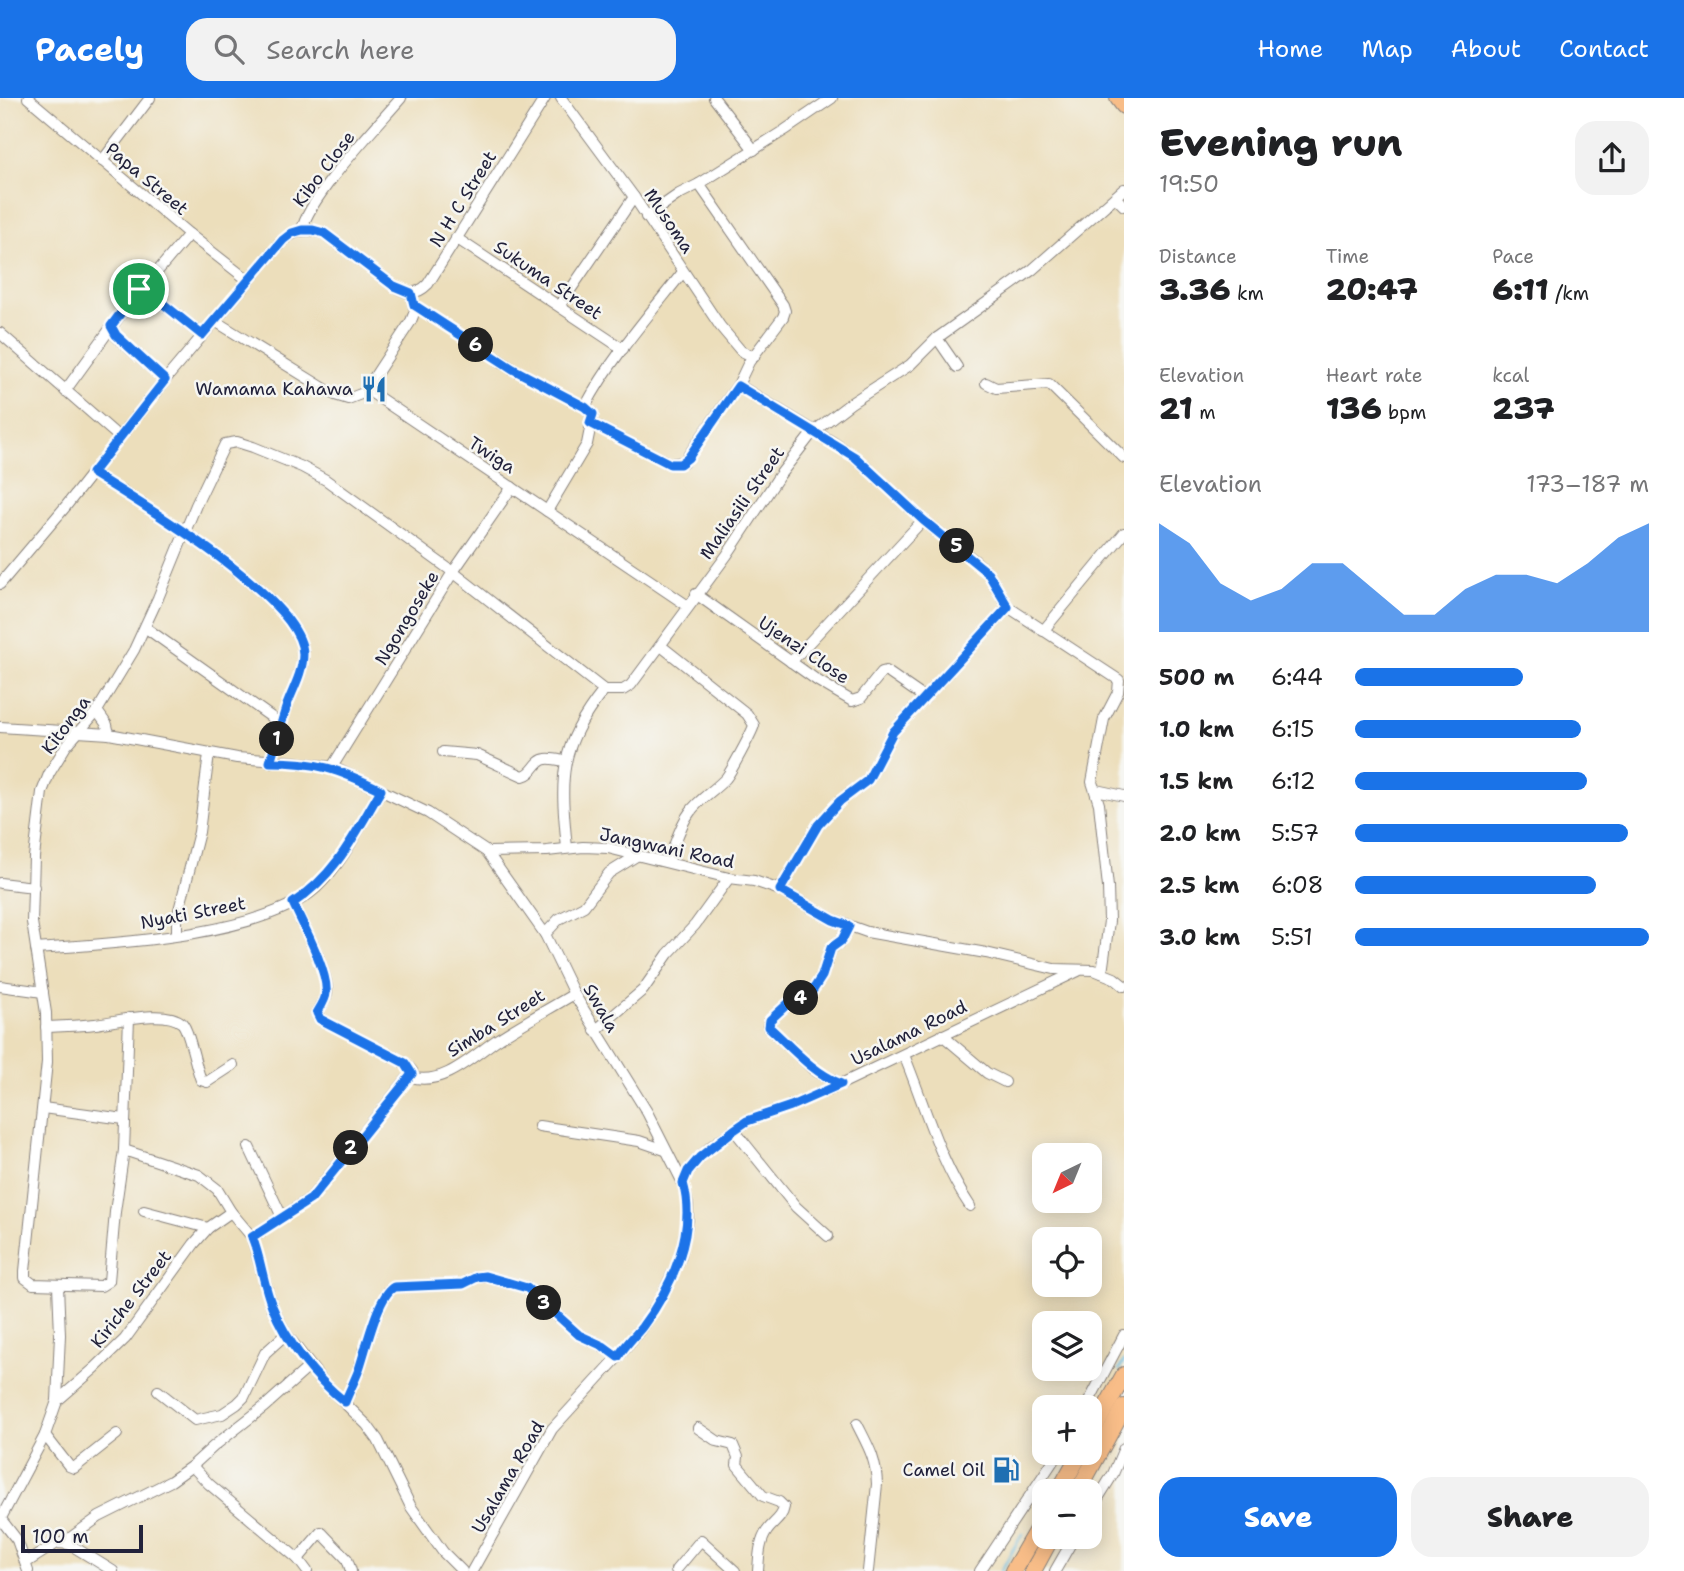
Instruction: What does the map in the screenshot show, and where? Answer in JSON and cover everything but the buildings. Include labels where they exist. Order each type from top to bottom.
[{"type":"main road","points":[[1118,98],[1124,106]]},
{"type":"main road","points":[[1102,1414],[1124,1375]]},
{"type":"main road","points":[[1084,1479],[1124,1407]]},
{"type":"main road","points":[[1013,1571],[1032,1538]]},
{"type":"main road","points":[[1033,1571],[1045,1549]]},
{"type":"street","name":"Papa Street","points":[[28,98],[248,281]]},
{"type":"street","points":[[102,161],[150,98]]},
{"type":"street","name":"Kibo Close","points":[[302,230],[304,219],[335,176],[401,98]]},
{"type":"street","name":"N H C Street","points":[[411,293],[418,292],[428,284],[545,98]]},
{"type":"street","name":"Musoma","points":[[561,98],[634,197],[720,326],[741,351],[754,357]]},
{"type":"street","points":[[715,98],[754,150]]},
{"type":"street","points":[[646,216],[754,150],[832,98]]},
{"type":"street","points":[[590,423],[670,464],[680,464],[692,452],[738,386],[749,362],[783,317],[785,308],[699,184]]},
{"type":"street","name":"Maliasili Street","points":[[604,690],[623,690],[631,685],[813,432],[851,402],[910,365],[937,338],[1032,270],[1124,189]]},
{"type":"street","points":[[560,305],[634,197]]},
{"type":"street","points":[[1115,197],[1124,206]]},
{"type":"street","points":[[0,584],[202,335],[283,240],[292,233],[313,230],[324,233],[394,286],[411,293],[415,311],[373,379],[370,390],[348,399],[335,394],[215,321]]},
{"type":"street","points":[[65,391],[139,289],[146,285],[189,234]]},
{"type":"street","name":"Sukuma Street","points":[[457,238],[623,349]]},
{"type":"street","points":[[585,407],[597,384],[683,272]]},
{"type":"street","points":[[139,289],[151,294],[202,335]]},
{"type":"street","points":[[414,305],[513,369],[585,407],[593,414],[587,444],[548,510]]},
{"type":"street","points":[[111,326],[116,335],[165,380]]},
{"type":"street","points":[[0,334],[65,391],[75,396],[119,437]]},
{"type":"street","points":[[937,338],[957,368]]},
{"type":"street","points":[[986,383],[996,388],[1049,384],[1124,458]]},
{"type":"street","points":[[738,386],[855,457],[923,520],[988,573],[1008,607],[1119,680],[1118,692],[1104,719],[1092,782],[1096,790],[1107,859],[1109,921],[1102,973]]},
{"type":"street","name":"Twiga","points":[[370,390],[375,396],[688,606]]},
{"type":"street","name":"Kitonga","points":[[129,1018],[124,1150],[109,1281],[101,1286],[33,1284],[25,1278],[47,1062],[46,1013],[32,922],[34,857],[42,792],[58,759],[97,711],[146,628],[184,533],[225,444],[237,442],[302,467],[326,480],[453,572],[604,690]]},
{"type":"street","points":[[92,473],[236,569],[284,613],[301,638],[302,667],[270,762]]},
{"type":"street","name":"Ngongoseke","points":[[332,767],[453,572],[512,487]]},
{"type":"street","points":[[791,662],[923,520]]},
{"type":"street","points":[[1043,631],[1124,533]]},
{"type":"street","name":"Ujenzi Close","points":[[696,594],[791,662],[852,701],[860,698],[881,672],[886,671],[925,698]]},
{"type":"street","points":[[780,890],[818,825],[840,801],[868,780],[893,732],[1008,607]]},
{"type":"street","points":[[146,628],[281,724]]},
{"type":"street","points":[[661,646],[747,714],[754,725],[727,776],[691,810],[683,823],[668,863]]},
{"type":"street","points":[[567,848],[562,791],[564,761],[569,743],[584,715],[604,690]]},
{"type":"street","points":[[97,711],[107,725],[109,734]]},
{"type":"street","points":[[0,727],[109,734],[209,754],[332,767],[428,813],[487,852]]},
{"type":"street","points":[[443,752],[477,755],[523,776],[529,775],[539,761],[564,761]]},
{"type":"street","points":[[177,935],[177,918],[199,832],[209,754]]},
{"type":"street","name":"Nyati Street","points":[[36,949],[177,935],[229,925],[293,903],[314,889],[337,864],[381,790]]},
{"type":"street","points":[[1096,790],[1124,796]]},
{"type":"street","name":"Jangwani Road","points":[[487,852],[608,848],[729,878],[754,881],[780,890],[833,920],[867,932],[986,953],[1037,966],[1102,973],[1124,986]]},
{"type":"street","name":"Swala","points":[[487,852],[545,934],[574,994],[647,1112],[683,1183]]},
{"type":"street","points":[[545,934],[559,919],[584,906],[609,873],[638,855]]},
{"type":"street","points":[[595,1031],[643,989],[729,878]]},
{"type":"street","points":[[0,883],[34,887]]},
{"type":"street","points":[[293,903],[316,953],[326,987],[327,994],[317,1013],[320,1019],[405,1063],[432,1091]]},
{"type":"street","points":[[841,1084],[814,1070],[769,1027],[770,1020],[793,999],[806,997],[811,993],[822,976],[831,948],[842,940],[849,926]]},
{"type":"street","name":"Usalama Road","points":[[472,1571],[552,1429],[618,1357],[661,1298],[680,1258],[688,1220],[683,1183],[688,1171],[700,1157],[747,1121],[791,1106],[841,1084],[1082,969]]},
{"type":"street","points":[[0,986],[43,992]]},
{"type":"street","name":"Simba Street","points":[[252,1237],[311,1199],[407,1079],[442,1074],[472,1059],[497,1040],[574,994]]},
{"type":"street","points":[[46,1027],[161,1017],[181,1022],[187,1031],[201,1080],[207,1082],[233,1065]]},
{"type":"street","points":[[942,1035],[987,1073],[1005,1082]]},
{"type":"street","points":[[904,1055],[942,1157],[955,1184],[970,1206]]},
{"type":"street","points":[[43,1108],[124,1118]]},
{"type":"street","points":[[539,1126],[639,1141],[665,1150]]},
{"type":"street","points":[[734,1130],[796,1207],[828,1236]]},
{"type":"street","points":[[249,1147],[282,1217]]},
{"type":"street","points":[[124,1150],[200,1175],[217,1189],[230,1212],[252,1237],[272,1307],[286,1334],[310,1366],[378,1440],[411,1507],[443,1552],[462,1571]]},
{"type":"street","points":[[144,1211],[208,1228]]},
{"type":"street","name":"Kiriche Street","points":[[0,1518],[45,1435],[57,1401],[125,1339],[208,1228],[230,1212]]},
{"type":"street","points":[[345,1402],[359,1370],[365,1344],[387,1294],[394,1287],[463,1284],[485,1276],[519,1284],[527,1288],[579,1335],[603,1346],[618,1357]]},
{"type":"street","points":[[57,1401],[60,1335],[58,1285]]},
{"type":"street","points":[[158,1391],[195,1420],[222,1414],[244,1397],[265,1353],[286,1334]]},
{"type":"street","points":[[1092,1395],[1124,1335]]},
{"type":"street","points":[[69,1544],[74,1534],[99,1517],[171,1480],[192,1466],[310,1366]]},
{"type":"street","points":[[857,1424],[872,1452],[877,1470],[868,1571]]},
{"type":"street","points":[[698,1428],[716,1440],[735,1447],[737,1465],[763,1496],[779,1502],[784,1507],[781,1517],[766,1531],[762,1539],[758,1571]]},
{"type":"street","points":[[45,1435],[69,1466],[74,1468],[117,1434]]},
{"type":"street","points":[[1102,1492],[1124,1448]]},
{"type":"street","points":[[980,1571],[1050,1465]]},
{"type":"street","points":[[192,1466],[209,1484],[298,1559],[307,1571]]},
{"type":"street","points":[[0,1518],[22,1549],[27,1567],[57,1543],[69,1544],[113,1571]]},
{"type":"street","points":[[298,1559],[321,1532],[347,1559],[351,1571]]},
{"type":"street","points":[[676,1570],[701,1539],[735,1571]]},
{"type":"street","points":[[1055,1571],[1068,1549]]},
{"type":"waterway","points":[[1119,1370],[1124,1361]]},
{"type":"waterway","points":[[1001,1571],[1022,1534]]},
{"type":"place","name":"Wamama Kahawa","points":[[374,389]]},
{"type":"place","name":"Camel Oil","points":[[1006,1470]]},
{"type":"route","points":[[302,230],[324,233],[394,286],[411,293],[414,305],[513,369],[585,407],[593,414],[590,423],[670,464],[680,464],[688,458],[738,386],[855,457],[923,520],[988,573],[1008,607],[893,732],[868,780],[840,801],[818,825],[780,890],[849,926],[842,940],[831,948],[827,965],[811,993],[806,997],[793,999],[770,1020],[769,1027],[814,1070],[841,1084],[791,1106],[747,1121],[712,1146],[688,1171],[683,1183],[687,1196],[688,1220],[680,1258],[661,1298],[618,1357],[612,1351],[579,1335],[527,1288],[519,1284],[485,1276],[463,1284],[394,1287],[387,1294],[365,1344],[359,1370],[345,1402],[323,1382],[303,1357],[286,1334],[272,1307],[252,1237],[311,1199],[412,1074],[405,1063],[320,1019],[317,1013],[327,994],[326,987],[310,940],[293,903],[314,889],[337,864],[381,790],[332,767],[270,762],[302,667],[301,638],[293,624],[236,569],[92,473],[165,380],[116,335],[111,326],[139,289],[151,294],[202,335],[283,240],[302,230]]}]
